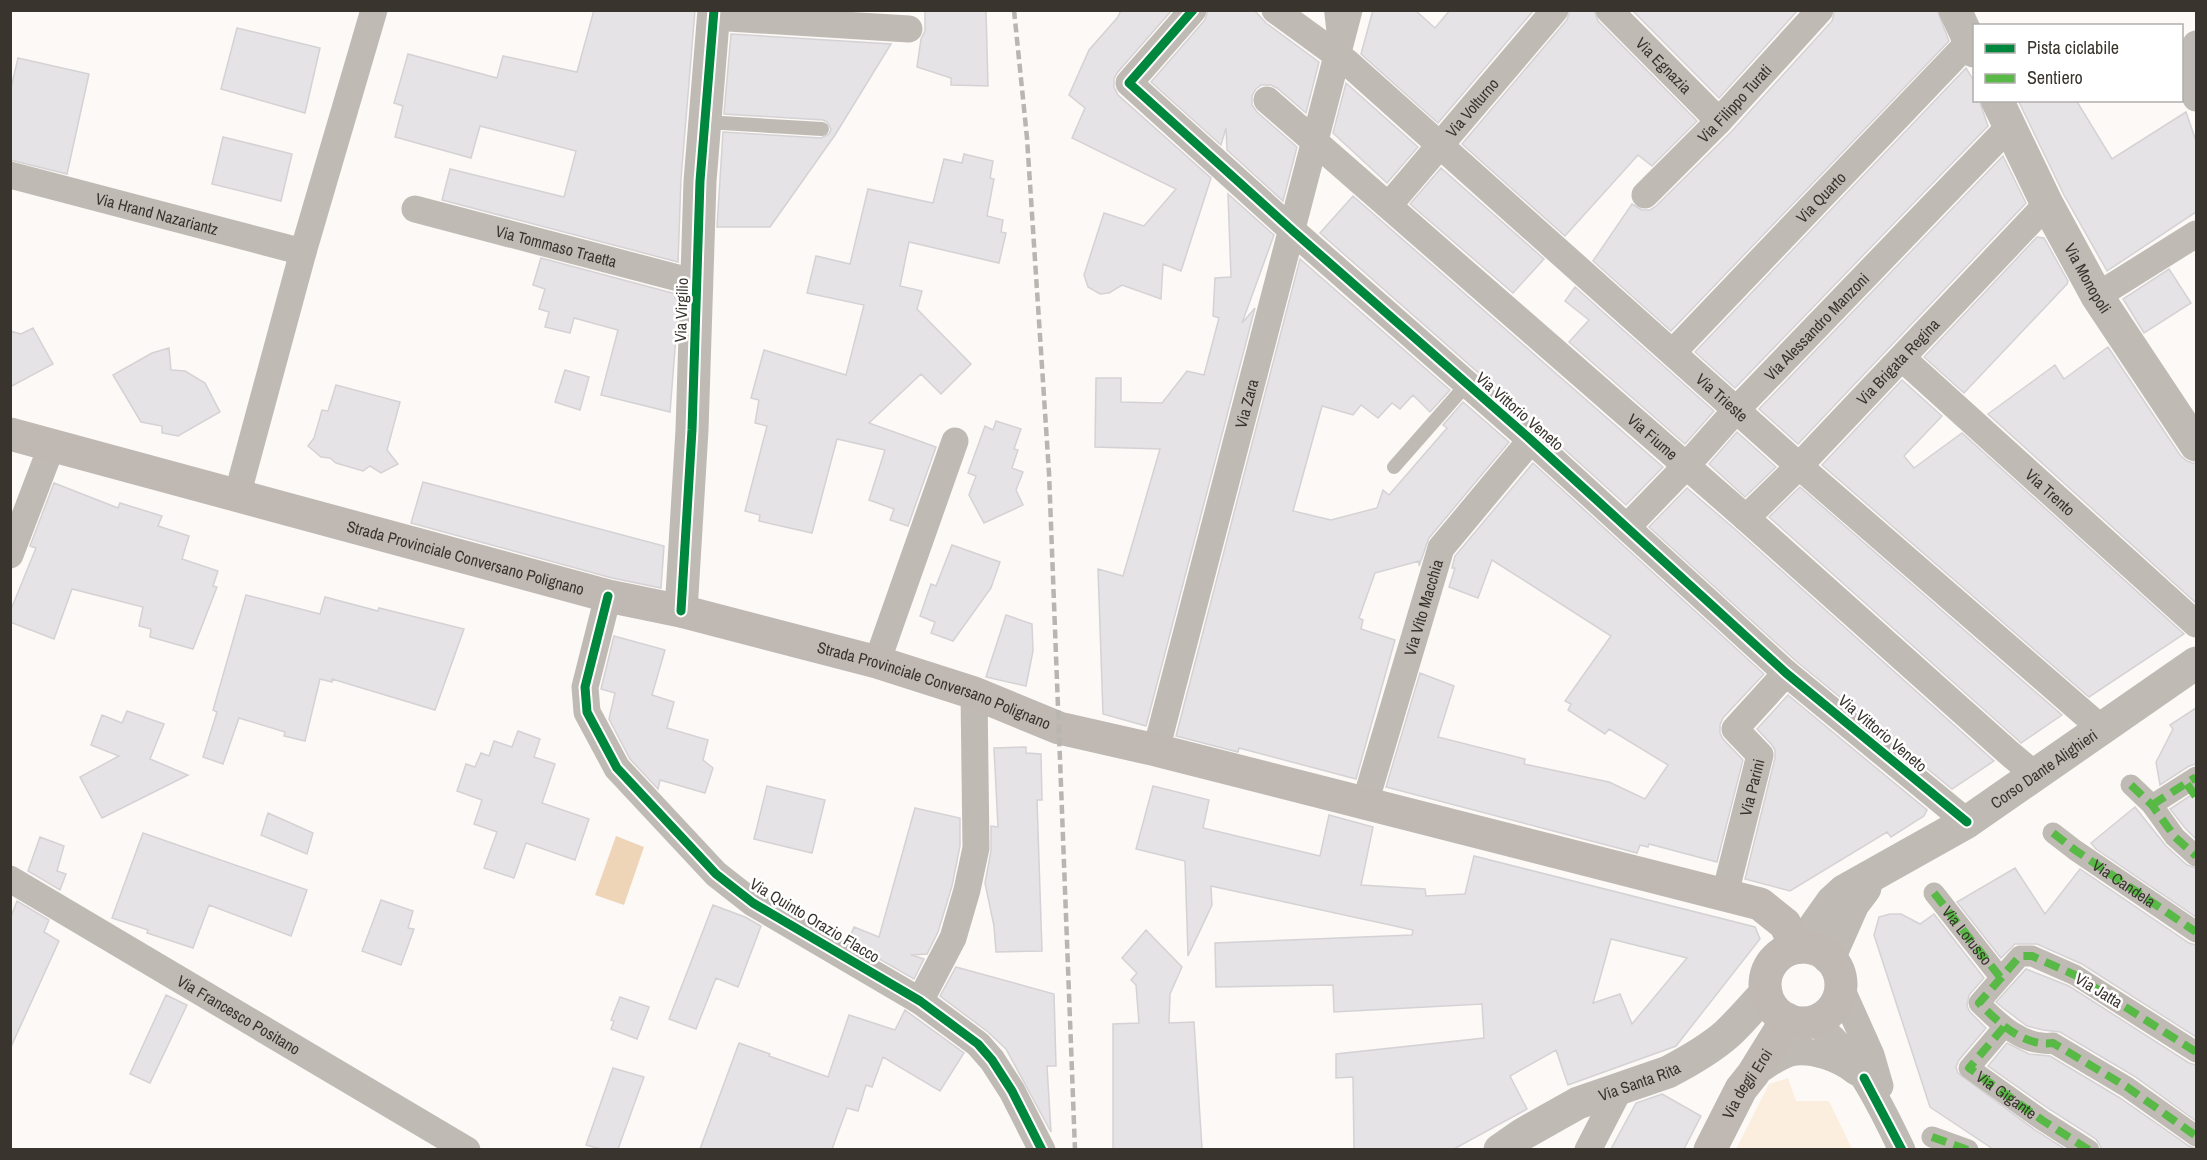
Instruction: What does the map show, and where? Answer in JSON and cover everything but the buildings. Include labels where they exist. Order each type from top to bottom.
[{"type":"main road","name":"Strada Provinciale Conversano Polignano","points":[[10,434],[608,596],[681,611],[878,662],[974,693],[1059,728],[1156,750],[1761,904],[1785,924],[1808,951]]},
{"type":"main road","points":[[1808,951],[1839,971],[1841,988],[1835,1005],[1822,1018],[1800,1020],[1773,1008],[1766,993],[1765,978],[1771,964],[1782,953],[1808,951]]},
{"type":"main road","name":"Via degli Eroi","points":[[1710,1149],[1741,1089],[1800,1020]]},
{"type":"street","points":[[237,495],[303,252],[374,10]]},
{"type":"street","name":"Via Vittorio Veneto","points":[[1193,10],[1129,83],[1531,440],[1786,673],[1966,822]]},
{"type":"street","name":"Via Trieste","points":[[1275,10],[1342,60],[1440,144],[1799,466],[2102,729]]},
{"type":"street","name":"Via Zara","points":[[1156,750],[1316,142],[1342,60],[1349,10]]},
{"type":"street","name":"Via Volturno","points":[[1389,205],[1555,10]]},
{"type":"street","name":"Via Egnazia","points":[[1609,10],[1719,121]]},
{"type":"street","name":"Via Filippo Turati","points":[[1645,195],[1719,121],[1820,10]]},
{"type":"street","points":[[1955,10],[1972,46]]},
{"type":"street","points":[[713,14],[909,29]]},
{"type":"street","name":"Via Virgilio","points":[[681,611],[692,430],[700,182],[713,14]]},
{"type":"street","points":[[2196,44],[2196,90]]},
{"type":"street","name":"Via Quarto","points":[[1673,352],[1972,46]]},
{"type":"street","name":"Via Fiume","points":[[1267,100],[1687,465],[2035,775]]},
{"type":"street","name":"Via Monopoli","points":[[2003,114],[2047,204],[2097,296],[2196,445]]},
{"type":"street","name":"Via Alessandro Manzoni","points":[[1627,527],[1687,465],[2003,114]]},
{"type":"street","name":"Via Hrand Nazariantz","points":[[10,175],[303,252]]},
{"type":"street","name":"Via Brigata Regina","points":[[1746,518],[1799,466],[2047,204]]},
{"type":"street","name":"Via Tommaso Traetta","points":[[415,209],[697,283]]},
{"type":"street","points":[[2097,296],[2196,234]]},
{"type":"street","name":"Via Trento","points":[[1902,358],[2196,624]]},
{"type":"street","name":"Via Vito Macchia","points":[[1365,803],[1441,548],[1531,440]]},
{"type":"street","points":[[878,662],[955,441]]},
{"type":"street","points":[[10,555],[52,445]]},
{"type":"street","name":"Via Quinto Orazio Flacco","points":[[608,596],[585,687],[587,712],[616,768],[716,874],[753,903],[920,1001],[978,1044],[992,1060],[1012,1091],[1042,1149]]},
{"type":"street","name":"Corso Dante Alighieri","points":[[1808,951],[1886,868],[1966,822],[2196,663]]},
{"type":"street","name":"Via Parini","points":[[1725,894],[1760,755],[1735,729],[1786,673]]},
{"type":"street","points":[[920,1001],[953,938],[968,890],[976,848],[974,693]]},
{"type":"street","points":[[2131,785],[2152,806],[2175,837],[2196,856]]},
{"type":"street","points":[[2152,806],[2193,786]]},
{"type":"street","name":"Via Candela","points":[[2053,833],[2196,932]]},
{"type":"street","name":"Via Francesco Positano","points":[[10,879],[467,1149]]},
{"type":"street","name":"Via Lorusso","points":[[1934,893],[2000,977]]},
{"type":"street","name":"Via Jatta","points":[[2000,977],[2020,956],[2043,961],[2075,975],[2196,1052]]},
{"type":"street","points":[[2000,977],[1979,1003],[2004,1027],[2043,1044],[2053,1043],[2127,1088],[2196,1136]]},
{"type":"street","points":[[1841,988],[1878,1073],[1886,1117]]},
{"type":"street","name":"Via Santa Rita","points":[[1500,1149],[1578,1103],[1668,1072],[1706,1051],[1727,1034],[1766,993]]},
{"type":"street","points":[[1800,1020],[1833,1037],[1849,1054],[1902,1149]]},
{"type":"street","name":"Via Gigante","points":[[2004,1027],[1969,1068],[2042,1120],[2089,1149]]},
{"type":"street","points":[[1753,1074],[1791,1053],[1814,1053],[1846,1064],[1864,1078]]},
{"type":"street","points":[[1588,1149],[1620,1088]]},
{"type":"street","points":[[1932,1137],[1968,1149]]},
{"type":"lane","points":[[1331,10],[1342,60]]},
{"type":"lane","points":[[705,122],[822,129]]},
{"type":"lane","points":[[1394,467],[1467,384]]},
{"type":"shaded area","points":[[616,836],[644,847],[624,905],[595,895]]},
{"type":"shaded area","points":[[1788,1078],[1796,1101],[1829,1101],[1852,1149],[1736,1149],[1769,1084]]},
{"type":"railway","points":[[1014,10],[1027,138],[1049,473],[1075,1150]]},
{"type":"marked path","points":[[2152,805],[2196,777]]},
{"type":"marked path","points":[[2187,784],[2196,797]]},
{"type":"marked path","points":[[2131,785],[2152,805],[2175,837],[2196,856]]},
{"type":"marked path","points":[[2053,833],[2196,932]]},
{"type":"marked path","points":[[1934,893],[2000,977]]},
{"type":"marked path","points":[[2196,1052],[2075,975],[2032,956],[2020,956],[1979,1003],[2012,1032],[2031,1041],[2053,1043],[2127,1087],[2196,1136]]},
{"type":"marked path","points":[[2004,1027],[1969,1068],[2089,1150]]},
{"type":"marked path","points":[[1932,1137],[1968,1150]]},
{"type":"cycle path","points":[[681,611],[692,430],[700,181],[714,10]]},
{"type":"cycle path","points":[[1193,10],[1129,83],[1531,440],[1786,673],[1967,822]]},
{"type":"cycle path","points":[[608,596],[585,687],[587,712],[617,768],[716,874],[753,903],[920,1001],[978,1044],[992,1060],[1012,1091],[1042,1150]]},
{"type":"cycle path","points":[[1864,1078],[1902,1150]]}]
